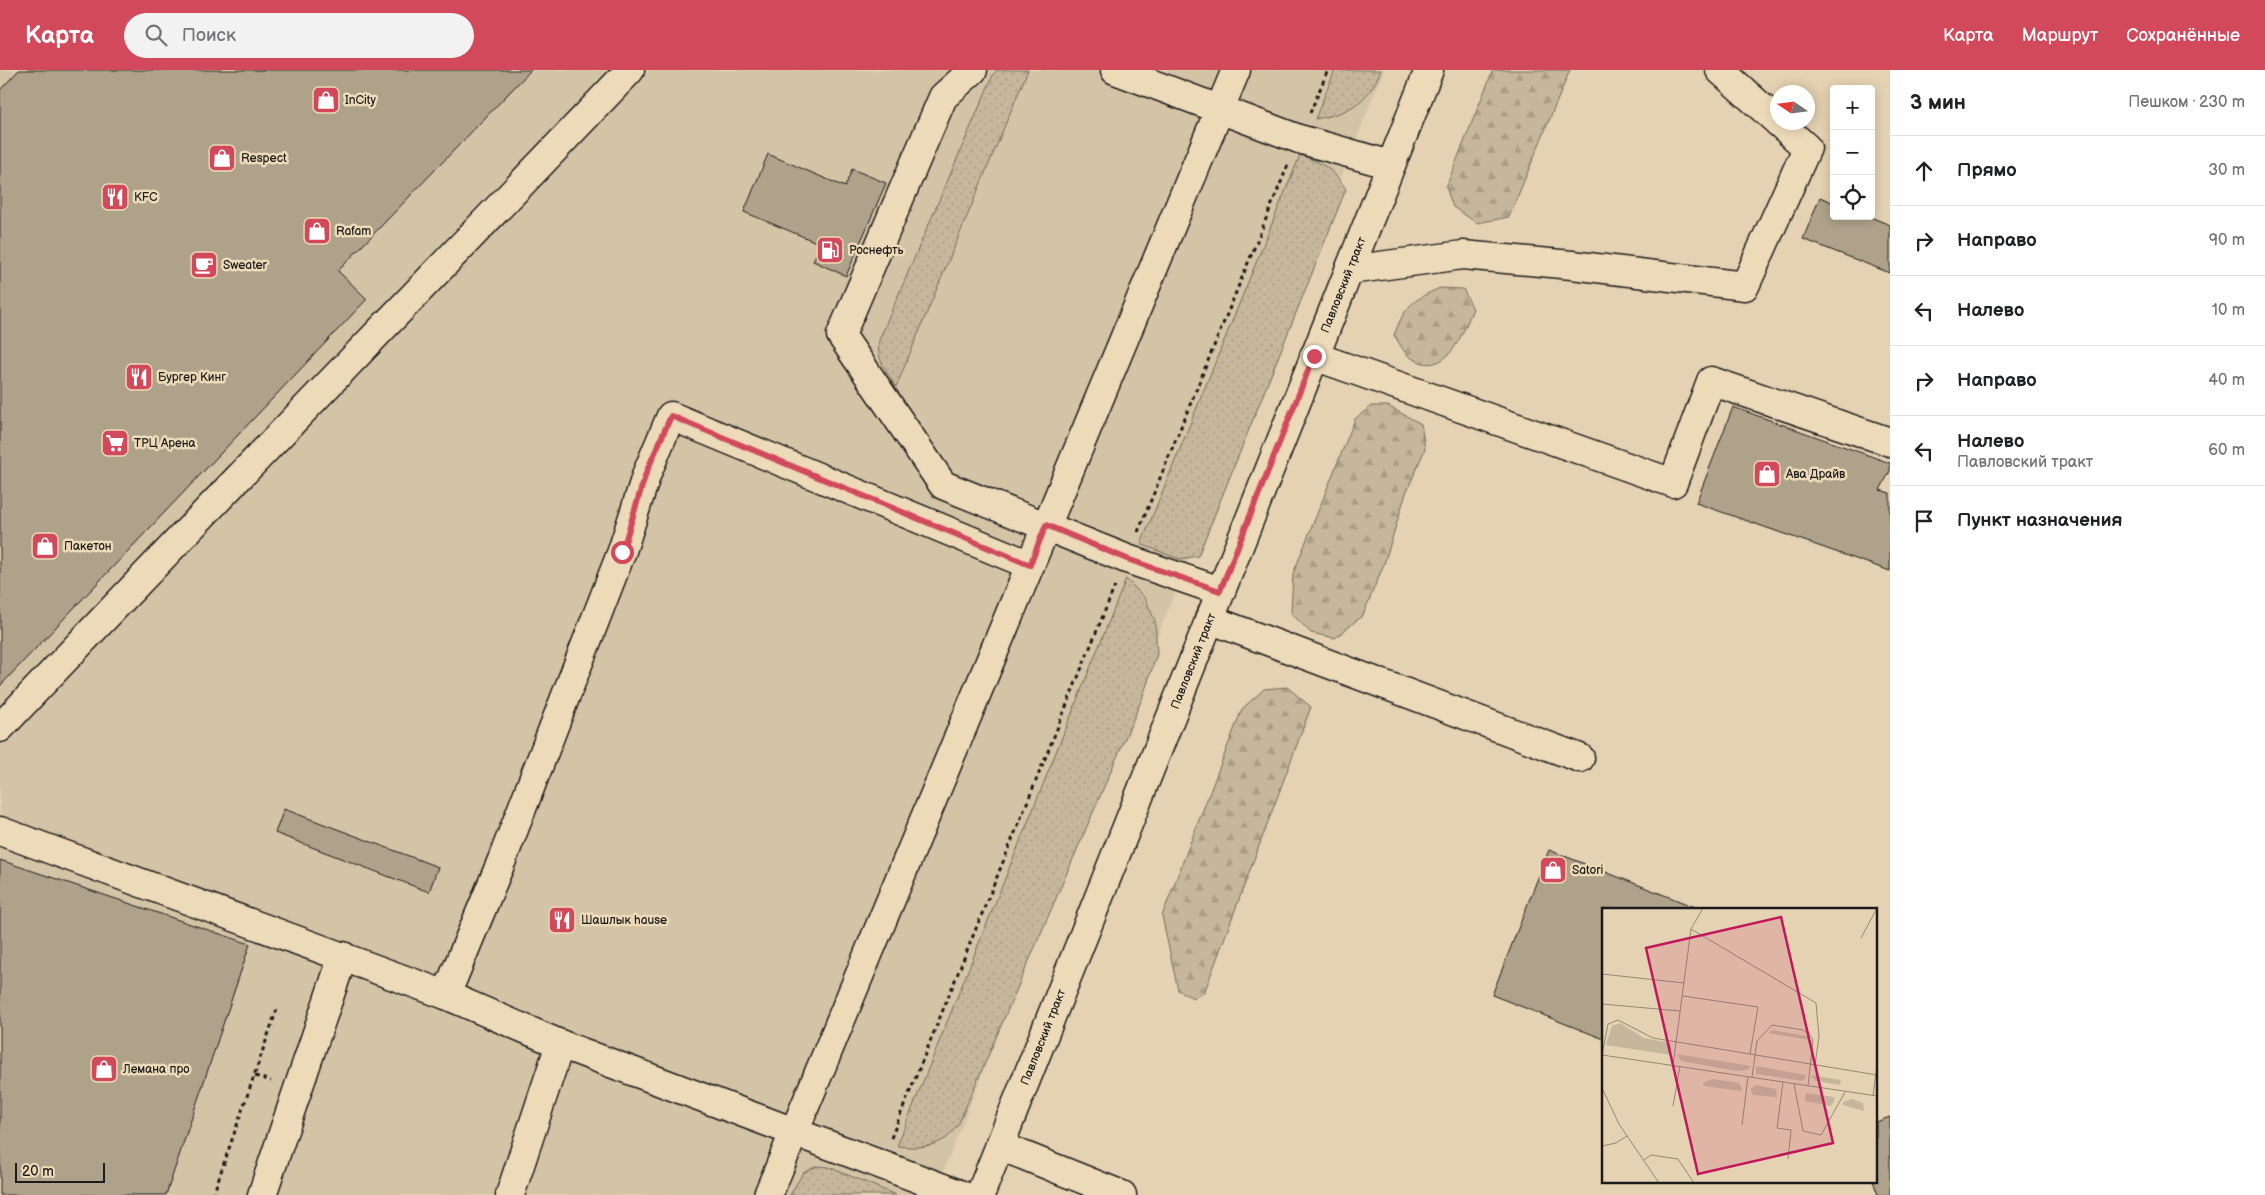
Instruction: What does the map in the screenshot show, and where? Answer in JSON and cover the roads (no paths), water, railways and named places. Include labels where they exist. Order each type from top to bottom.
[{"type":"main road","points":[[0,728],[630,70]]},
{"type":"main road","points":[[973,70],[943,97],[841,335],[942,485],[1127,559],[1220,591]]},
{"type":"main road","points":[[1115,70],[1299,139],[1391,165]]},
{"type":"main road","points":[[768,1195],[792,1133],[1236,70]]},
{"type":"main road","name":"Павловский тракт","points":[[980,1195],[1429,70]]},
{"type":"main road","points":[[1720,70],[1770,115]]},
{"type":"main road","points":[[1349,270],[1463,255],[1572,265],[1745,286],[1807,148],[1787,130]]},
{"type":"main road","points":[[1314,356],[1672,484],[1711,381],[1890,442]]},
{"type":"main road","points":[[446,995],[502,860],[622,552],[646,473],[671,416],[1030,565]]},
{"type":"main road","points":[[1209,619],[1580,758]]},
{"type":"main road","points":[[0,831],[343,956],[446,995],[560,1044],[792,1133],[962,1195]]},
{"type":"main road","points":[[262,1195],[343,956]]},
{"type":"main road","points":[[510,1195],[560,1044]]},
{"type":"main road","points":[[1000,1146],[1122,1195]]},
{"type":"place","name":"InCity","points":[[326,100]]},
{"type":"place","name":"Respect","points":[[222,158]]},
{"type":"place","name":"KFC","points":[[115,197]]},
{"type":"place","name":"Rafam","points":[[317,231]]},
{"type":"place","name":"Роснефть","points":[[830,250]]},
{"type":"place","name":"Sweater","points":[[204,265]]},
{"type":"place","name":"Бургер Кинг","points":[[139,377]]},
{"type":"place","name":"ТРЦ Арена","points":[[115,443]]},
{"type":"place","name":"Ава Драйв","points":[[1767,474]]},
{"type":"place","name":"Пакетон","points":[[45,546]]},
{"type":"place","name":"Satori","points":[[1553,870]]},
{"type":"place","name":"Шашлык hause","points":[[562,920]]},
{"type":"place","name":"Лемана про","points":[[104,1069]]}]
